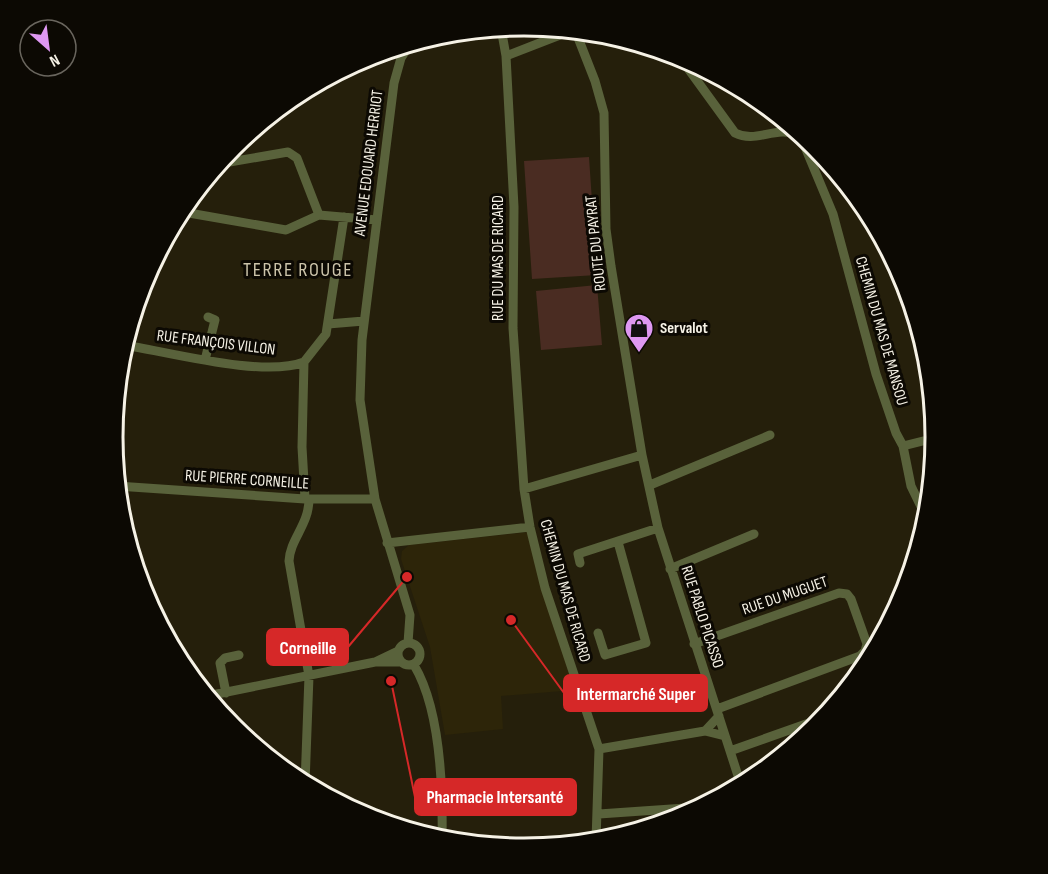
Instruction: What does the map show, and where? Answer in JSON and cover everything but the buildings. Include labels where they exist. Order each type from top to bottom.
[{"type":"street","name":"RUE DU MAS DE RICARD","points":[[503,37],[506,56],[513,207],[513,328],[524,489]]},
{"type":"street","points":[[506,56],[554,37]]},
{"type":"street","name":"ROUTE DU PAYRAT","points":[[578,39],[595,81],[604,113],[606,229],[642,455]]},
{"type":"street","name":"AVENUE EDOUARD HERRIOT","points":[[403,55],[394,83],[364,321],[360,400],[375,499],[410,615],[408,643]]},
{"type":"street","name":"CHEMIN DU MAS DE MANSOU","points":[[691,73],[735,133],[748,138],[782,131]]},
{"type":"street","points":[[233,161],[288,152],[297,158],[319,215]]},
{"type":"street","name":"CHEMIN DU MAS DE MANSOU","points":[[807,152],[833,214],[857,310],[896,434],[903,446],[911,486],[919,503]]},
{"type":"street","points":[[191,213],[286,230],[319,215],[377,220]]},
{"type":"street","points":[[305,773],[309,676],[289,551],[303,530],[307,499],[302,447],[304,362],[326,334],[344,217]]},
{"type":"street","points":[[206,360],[215,320],[208,317]]},
{"type":"street","points":[[328,324],[364,321]]},
{"type":"street","name":"RUE FRANÇOIS VILLON","points":[[134,347],[206,360],[265,367],[295,365],[304,362]]},
{"type":"street","points":[[650,485],[770,435]]},
{"type":"street","points":[[903,446],[925,441]]},
{"type":"street","points":[[524,489],[642,455]]},
{"type":"street","name":"RUE PABLO PICASSO","points":[[642,455],[657,528],[738,776]]},
{"type":"street","name":"RUE PIERRE CORNEILLE","points":[[126,487],[307,499],[375,499]]},
{"type":"street","name":"CHEMIN DU MAS DE RICARD","points":[[524,489],[530,527],[545,588],[599,749],[597,831]]},
{"type":"street","points":[[387,543],[530,527]]},
{"type":"street","points":[[580,563],[578,554],[657,528]]},
{"type":"street","points":[[670,569],[753,534]]},
{"type":"street","points":[[598,633],[605,655],[646,643],[618,542]]},
{"type":"street","name":"RUE DU MUGUET","points":[[694,644],[839,593],[847,594],[851,599],[867,645]]},
{"type":"street","points":[[217,694],[375,662],[414,664],[419,660],[419,650],[408,643],[398,651],[375,662]]},
{"type":"street","points":[[398,651],[400,662]]},
{"type":"street","points":[[226,693],[220,663],[225,658],[239,655]]},
{"type":"street","name":"RUE DU MUGUET","points":[[718,713],[859,656]]},
{"type":"street","points":[[414,664],[429,697],[443,808],[442,829]]},
{"type":"street","points":[[705,731],[718,713]]},
{"type":"street","points":[[730,751],[803,725]]},
{"type":"street","points":[[599,749],[705,731],[725,736]]},
{"type":"street","points":[[599,814],[672,809]]},
{"type":"shaded area","points":[[589,157],[597,275],[532,279],[524,161]]},
{"type":"shaded area","points":[[597,285],[602,345],[541,350],[536,291]]},
{"type":"shaded area","points":[[529,532],[574,690],[501,696],[503,729],[445,735],[430,647],[401,559],[402,551],[409,545]]},
{"type":"place","name":"Servalot","points":[[639,354]]},
{"type":"place","name":"Corneille","points":[[407,577]]},
{"type":"place","name":"Intermarché Super","points":[[511,620]]},
{"type":"place","name":"Pharmacie Intersanté","points":[[391,681]]},
{"type":"district","name":"TERRE ROUGE","points":[[298,270]]}]
